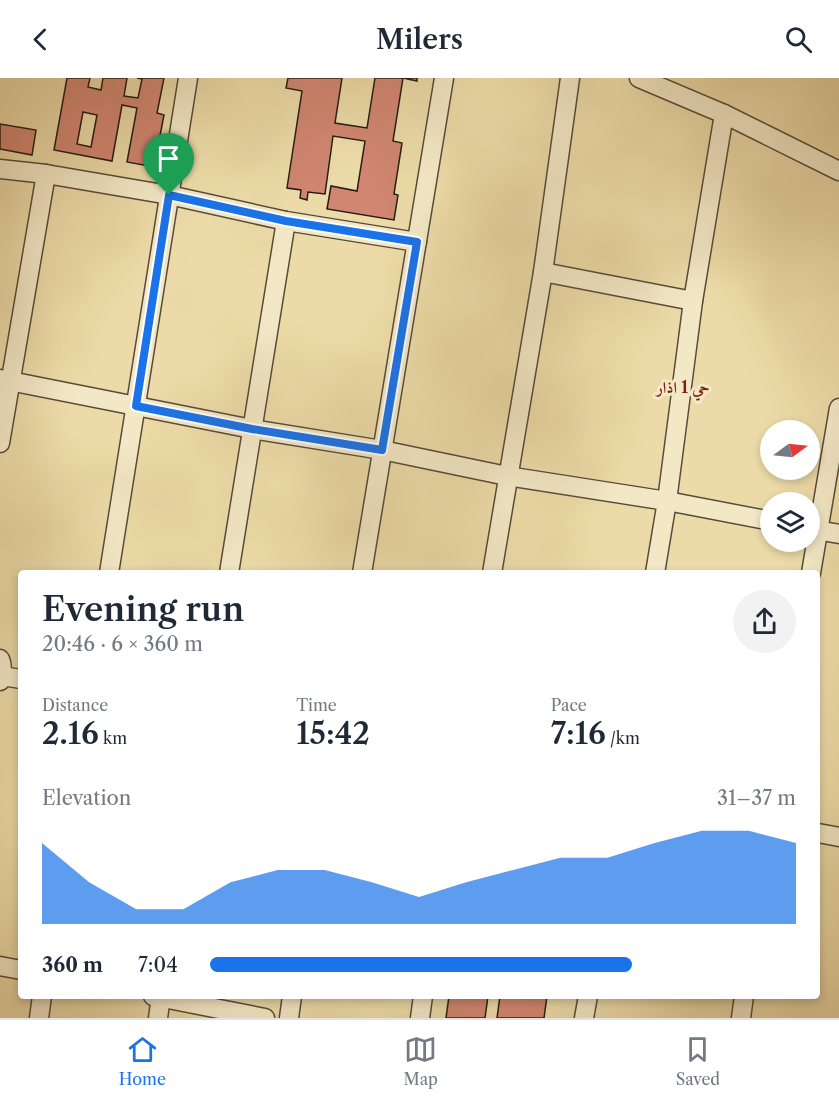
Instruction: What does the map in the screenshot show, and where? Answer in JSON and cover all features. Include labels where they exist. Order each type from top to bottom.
[{"type":"street","points":[[109,570],[188,78]]},
{"type":"street","points":[[362,570],[444,78]]},
{"type":"street","points":[[492,570],[543,272],[570,78]]},
{"type":"street","points":[[639,78],[724,114],[839,171]]},
{"type":"street","points":[[656,570],[667,501],[693,301],[724,114]]},
{"type":"street","points":[[0,169],[46,174],[169,195],[286,221],[417,242]]},
{"type":"street","points":[[0,443],[5,380],[46,174]]},
{"type":"street","points":[[229,570],[286,221]]},
{"type":"street","points":[[543,272],[693,301]]},
{"type":"street","points":[[5,380],[252,429],[382,450],[507,476],[667,501],[760,519]]},
{"type":"street","points":[[820,500],[839,408]]},
{"type":"street","points":[[820,530],[839,534]]},
{"type":"street","points":[[811,570],[812,552]]},
{"type":"street","points":[[1,672],[18,678]]},
{"type":"street","points":[[820,833],[839,837]]},
{"type":"street","points":[[0,966],[18,969]]},
{"type":"street","points":[[39,1018],[42,999]]},
{"type":"street","points":[[158,999],[158,1018]]},
{"type":"street","points":[[168,999],[265,1018]]},
{"type":"street","points":[[289,1018],[292,999]]},
{"type":"street","points":[[420,1018],[423,999]]},
{"type":"street","points":[[584,1018],[587,999]]},
{"type":"street","points":[[741,1018],[744,999]]},
{"type":"building","points":[[67,78],[90,78],[88,87],[101,90],[103,78],[127,78],[124,96],[138,98],[142,79],[137,78],[164,78],[157,113],[164,115],[154,167],[127,162],[137,108],[122,105],[112,161],[54,150]],"holes":[[[83,112],[97,115],[91,147],[77,144]]]},
{"type":"building","points":[[288,78],[342,78],[335,123],[367,128],[375,78],[403,78],[393,141],[402,143],[394,194],[398,195],[394,220],[327,209],[331,186],[357,191],[365,141],[333,136],[325,194],[308,192],[307,200],[300,198],[301,190],[287,188],[302,91],[286,88]]},
{"type":"building","points":[[0,124],[36,130],[32,155],[0,149]]},
{"type":"building","points":[[449,999],[488,999],[485,1018],[446,1018]]},
{"type":"building","points":[[500,999],[547,999],[544,1018],[497,1018]]},
{"type":"district","name":"حي 1 اذار","points":[[683,387]]},
{"type":"route","points":[[169,195],[286,221],[417,242],[382,450],[252,429],[136,406],[169,195]]}]
